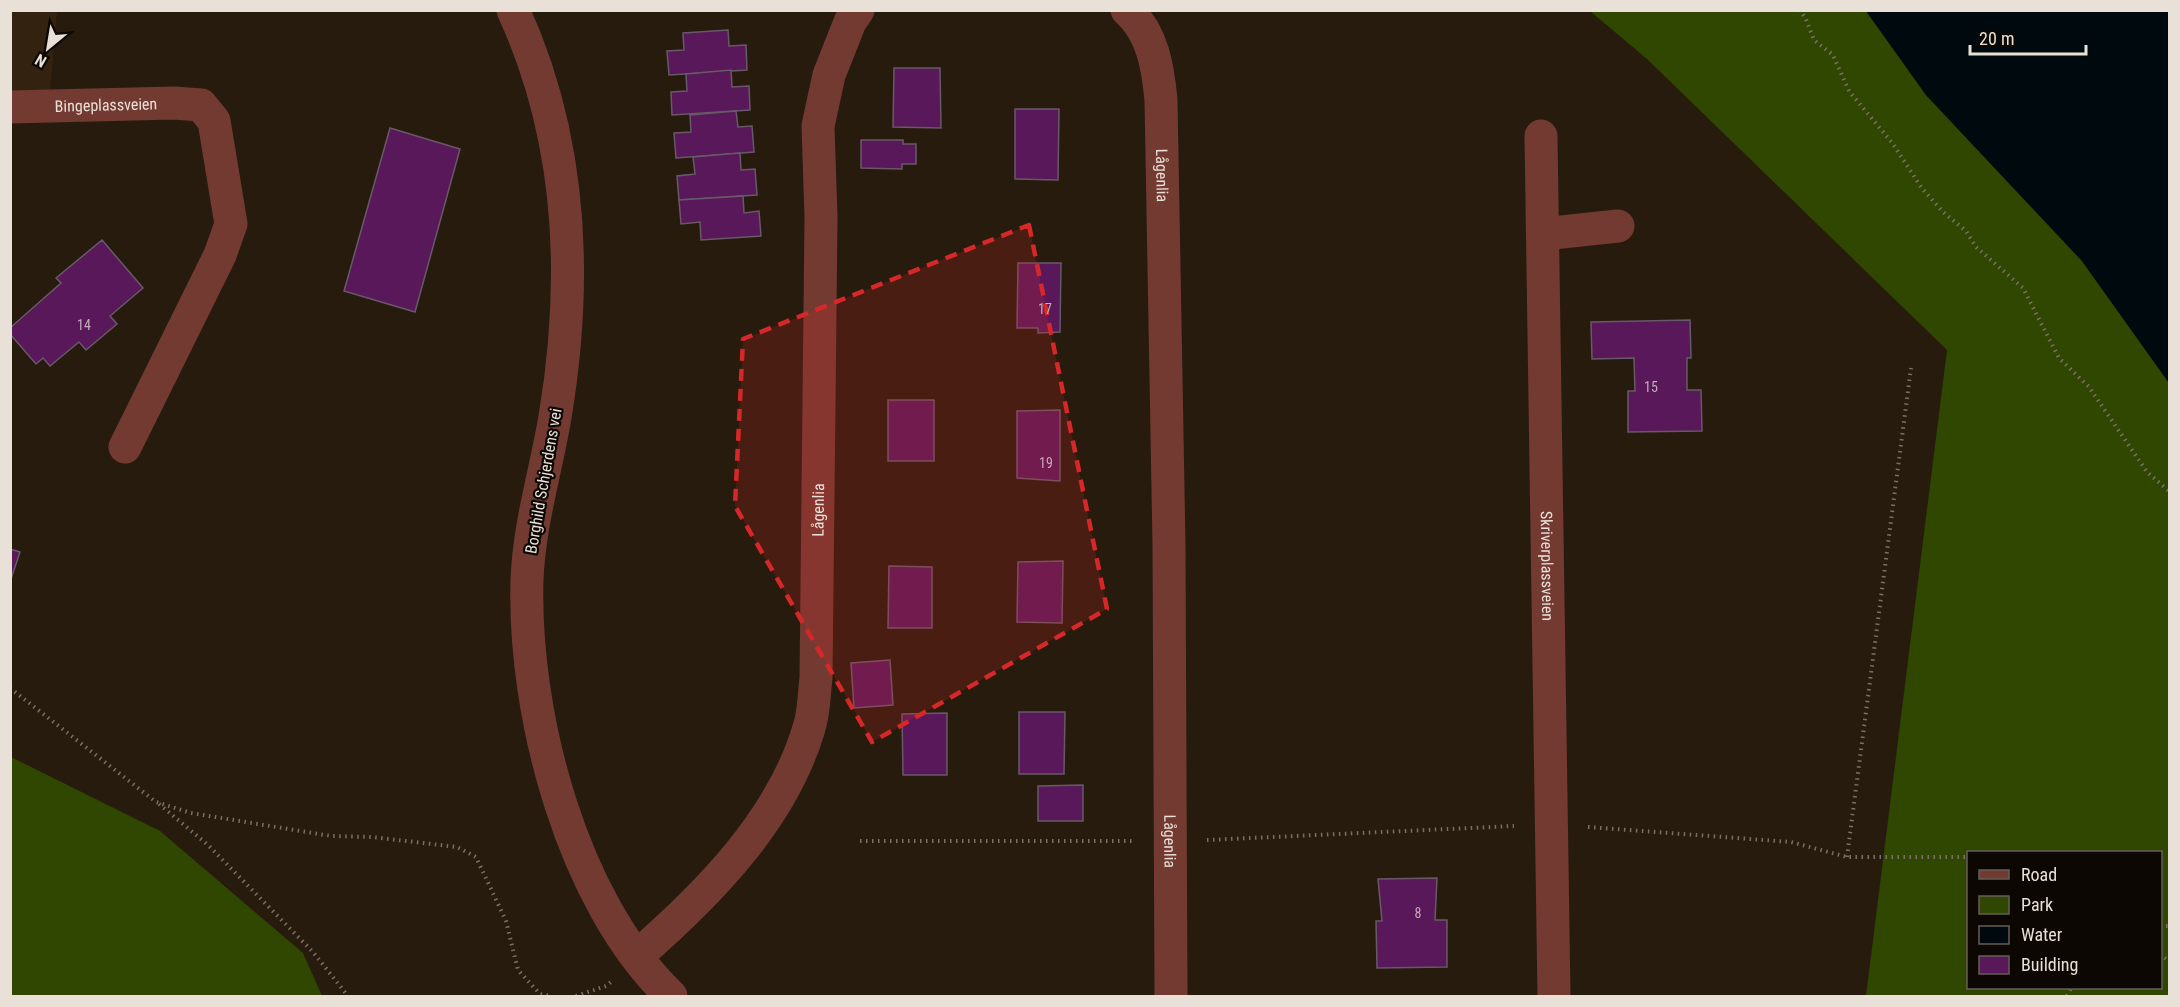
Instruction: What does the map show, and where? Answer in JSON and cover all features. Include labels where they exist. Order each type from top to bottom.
[{"type":"street","name":"Borghild Schjerdens vei","points":[[513,10],[532,52],[550,114],[569,233],[569,316],[555,418],[536,506],[527,580],[532,674],[551,771],[569,832],[591,885],[637,956],[671,996]]},
{"type":"street","name":"Lågenlia","points":[[637,956],[691,909],[759,828],[788,779],[809,728],[816,678],[821,228],[818,126],[829,75],[850,22],[858,10]]},
{"type":"street","name":"Lågenlia","points":[[1127,10],[1137,20],[1157,60],[1161,100],[1169,545],[1171,996]]},
{"type":"street","name":"Bingeplassveien","points":[[10,107],[174,103],[201,105],[214,121],[231,224],[210,276],[125,447]]},
{"type":"street","name":"Skriverplassveien","points":[[1541,136],[1554,996]]},
{"type":"street","points":[[1542,234],[1618,226]]},
{"type":"path","points":[[1799,10],[1805,17],[1814,40],[1833,55],[1849,91],[1893,144],[1921,187],[1943,212],[1966,231],[1976,247],[2023,288],[2059,358],[2089,387],[2147,472],[2169,492]]},
{"type":"path","points":[[1847,857],[1911,368]]},
{"type":"path","points":[[10,688],[208,845],[313,952],[348,996]]},
{"type":"path","points":[[156,802],[191,813],[331,836],[372,837],[457,847],[476,857],[492,889],[506,921],[518,970],[540,994],[550,996]]},
{"type":"path","points":[[860,841],[1170,842],[1552,824],[1791,842],[1847,857],[1967,857]]},
{"type":"highlighted area","points":[[1029,225],[1107,609],[872,742],[735,506],[743,339]]},
{"type":"shaded area","points":[[11,11],[57,11],[50,91],[11,90]]},
{"type":"green space","points":[[1590,11],[1866,11],[1926,95],[2082,261],[2169,383],[2169,996],[1866,996],[1947,350],[1647,59]]},
{"type":"green space","points":[[11,757],[160,831],[303,953],[322,996],[11,996]]},
{"type":"water","points":[[1866,11],[2169,11],[2169,383],[2082,261],[1926,95]]},
{"type":"building","points":[[728,30],[729,46],[746,45],[747,70],[669,75],[667,51],[684,50],[683,33]]},
{"type":"building","points":[[894,68],[940,68],[941,128],[893,127]]},
{"type":"building","points":[[731,70],[732,87],[749,86],[750,110],[672,115],[671,92],[687,91],[686,74]]},
{"type":"building","points":[[1015,109],[1059,109],[1058,180],[1015,179]]},
{"type":"building","points":[[736,111],[738,127],[752,126],[754,152],[676,158],[674,133],[691,132],[690,115]]},
{"type":"building","points":[[390,128],[460,149],[415,312],[344,291]]},
{"type":"building","points":[[861,140],[903,140],[903,144],[916,144],[916,164],[902,164],[902,169],[861,168]]},
{"type":"building","points":[[740,153],[741,170],[755,169],[757,195],[679,200],[677,176],[695,174],[693,157]]},
{"type":"building","points":[[743,196],[744,213],[759,211],[761,236],[701,240],[700,222],[681,224],[679,200]]},
{"type":"building","points":[[102,240],[143,288],[110,316],[117,324],[86,350],[79,342],[50,366],[43,358],[36,364],[10,334],[10,328],[61,283],[56,278]]},
{"type":"building","points":[[1018,263],[1061,263],[1060,332],[1038,333],[1038,328],[1017,328]]},
{"type":"building","points":[[1690,320],[1691,358],[1687,358],[1687,390],[1701,390],[1702,431],[1628,432],[1628,391],[1635,391],[1634,358],[1592,359],[1591,322]]},
{"type":"building","points":[[888,400],[934,400],[934,461],[888,461]]},
{"type":"building","points":[[1060,410],[1060,481],[1017,478],[1017,411]]},
{"type":"building","points":[[10,549],[20,552],[10,582]]},
{"type":"building","points":[[1063,561],[1062,623],[1017,622],[1018,562]]},
{"type":"building","points":[[889,566],[932,567],[932,628],[888,628]]},
{"type":"building","points":[[890,660],[893,705],[854,708],[851,663]]},
{"type":"building","points":[[1019,712],[1065,712],[1064,774],[1019,774]]},
{"type":"building","points":[[947,713],[947,775],[903,775],[902,714]]},
{"type":"building","points":[[1083,785],[1083,821],[1038,821],[1038,786]]},
{"type":"building","points":[[1437,878],[1435,920],[1447,920],[1447,967],[1377,968],[1376,921],[1382,921],[1378,879]]}]
